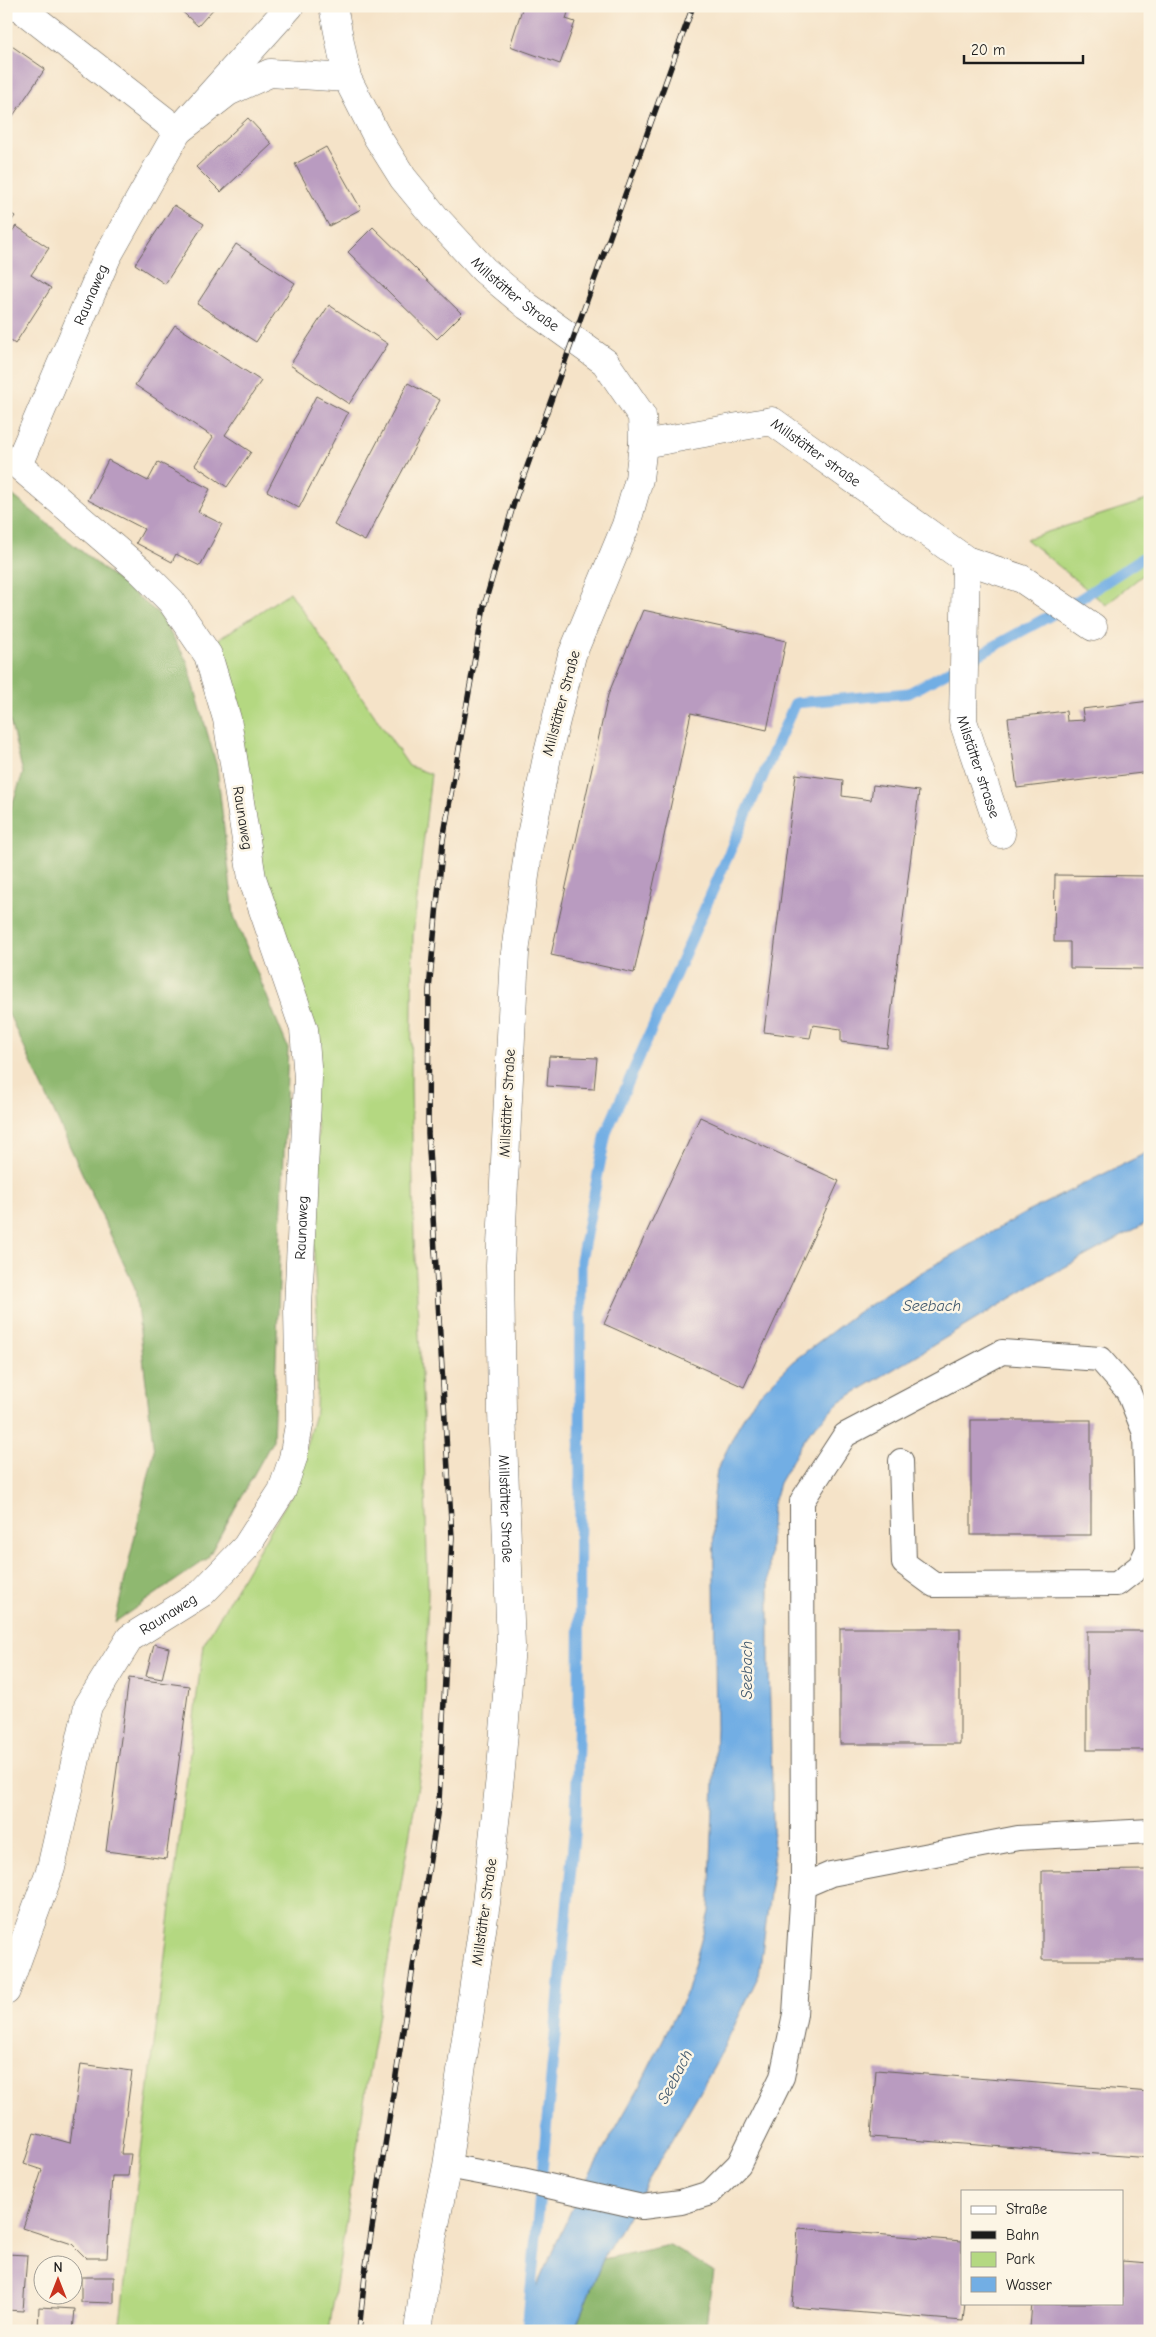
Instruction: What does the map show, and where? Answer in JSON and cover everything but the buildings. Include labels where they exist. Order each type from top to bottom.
[{"type":"street","points":[[18,6],[178,131]]},
{"type":"street","name":"Raunaweg","points":[[6,1991],[50,1868],[88,1706],[130,1638],[202,1594],[246,1547],[282,1491],[293,1458],[300,1420],[298,1309],[308,1078],[304,1029],[252,878],[227,719],[208,655],[171,601],[141,571],[12,463],[107,257],[178,131],[290,6]]},
{"type":"street","name":"Millstätter Straße","points":[[333,6],[347,78],[376,135],[403,178],[435,217],[484,270],[527,306],[605,362],[642,416],[643,444],[639,479],[626,526],[572,654],[547,757],[529,845],[515,953],[500,1266],[502,1412],[511,1646],[501,1768],[486,1903],[447,2166],[428,2259],[418,2331]]},
{"type":"street","name":"Raunaweg","points":[[178,131],[228,92],[270,73],[347,78]]},
{"type":"street","name":"Millstätter straße","points":[[643,444],[772,421],[966,560],[1022,580],[1093,627]]},
{"type":"street","name":"Milstätter strasse","points":[[966,560],[963,721],[1001,834]]},
{"type":"lane","points":[[447,2166],[522,2180],[642,2207],[681,2202],[710,2193],[739,2164],[782,2077],[795,2014],[802,1886],[802,1501],[845,1435],[1002,1352],[1100,1359],[1128,1391],[1144,1434],[1148,1481],[1148,1549],[1140,1566],[1117,1584],[934,1585],[904,1562],[901,1461]]},
{"type":"lane","points":[[802,1886],[831,1874],[1018,1838],[1150,1831]]},
{"type":"green space","points":[[6,490],[159,614],[187,661],[217,767],[234,916],[288,1048],[273,1440],[207,1559],[115,1622],[154,1452],[135,1288],[6,1008],[6,822],[23,773],[6,705]]},
{"type":"green space","points":[[1150,499],[1150,569],[1106,605],[1026,539]]},
{"type":"green space","points":[[290,592],[409,766],[431,774],[413,935],[411,1084],[414,1239],[423,1413],[428,1592],[423,1756],[366,2089],[329,2331],[119,2331],[203,1645],[294,1490],[316,1410],[318,1335],[313,1236],[318,1130],[213,643]]},
{"type":"green space","points":[[670,2245],[713,2271],[705,2331],[574,2331],[603,2259]]},
{"type":"water","name":"Seebach","points":[[1150,1151],[1150,1221],[1043,1279],[841,1401],[808,1433],[779,1483],[772,1507],[769,1565],[769,1667],[774,1863],[759,1975],[714,2067],[603,2259],[574,2331],[523,2331],[529,2303],[579,2193],[639,2087],[686,1994],[709,1912],[716,1729],[713,1504],[717,1470],[739,1425],[754,1400],[792,1362],[858,1312],[922,1272],[1027,1212]]},
{"type":"waterway","points":[[527,2331],[576,1814],[579,1707],[581,1260],[606,1133],[795,703],[909,693],[1077,601],[1150,553]]},
{"type":"railway","points":[[359,2331],[366,2266],[439,1802],[452,1537],[428,1133],[429,990],[443,840],[484,606],[514,503],[693,6]]}]
